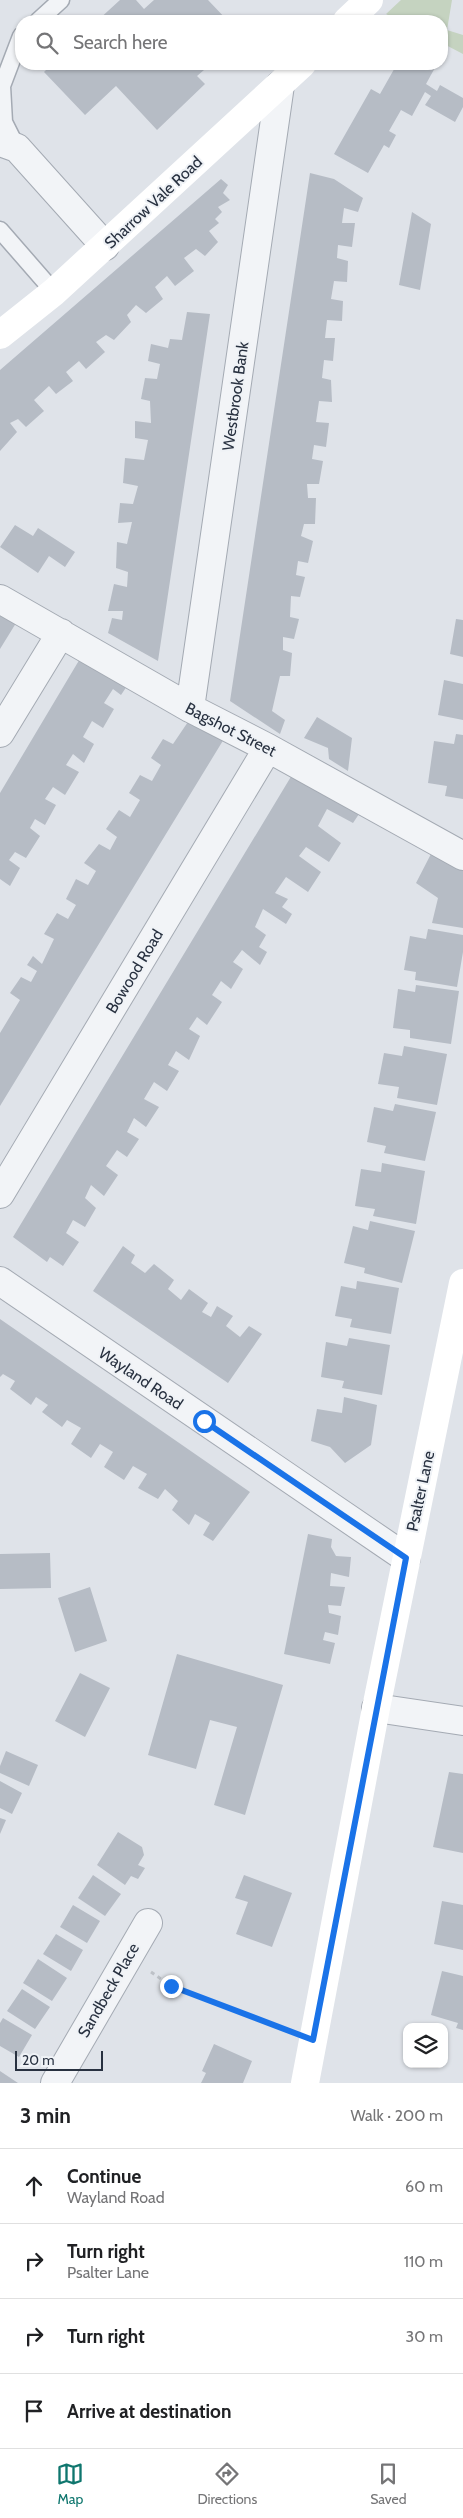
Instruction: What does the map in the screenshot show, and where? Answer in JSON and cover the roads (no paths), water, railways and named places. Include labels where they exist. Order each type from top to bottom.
[{"type":"street","points":[[353,15],[369,0]]},
{"type":"street","name":"Sharrow Vale Road","points":[[0,335],[54,292],[295,70]]},
{"type":"street","name":"Westbrook Bank","points":[[190,708],[280,84]]},
{"type":"street","points":[[9,145],[105,246]]},
{"type":"street","name":"Bagshot Street","points":[[0,599],[190,708],[268,748],[463,856]]},
{"type":"street","points":[[0,733],[61,633]]},
{"type":"street","name":"Bowood Road","points":[[0,1194],[268,748]]},
{"type":"street","name":"Wayland Road","points":[[0,1282],[406,1558]]},
{"type":"street","name":"Psalter Lane","points":[[305,2083],[376,1708],[463,1283]]},
{"type":"street","points":[[376,1708],[463,1721]]},
{"type":"street","name":"Sandbeck Place","points":[[55,2083],[148,1923]]},
{"type":"lane","points":[[45,15],[61,0]]},
{"type":"lane","points":[[9,145],[4,122],[2,86],[15,52]]},
{"type":"lane","points":[[0,230],[54,292]]}]
